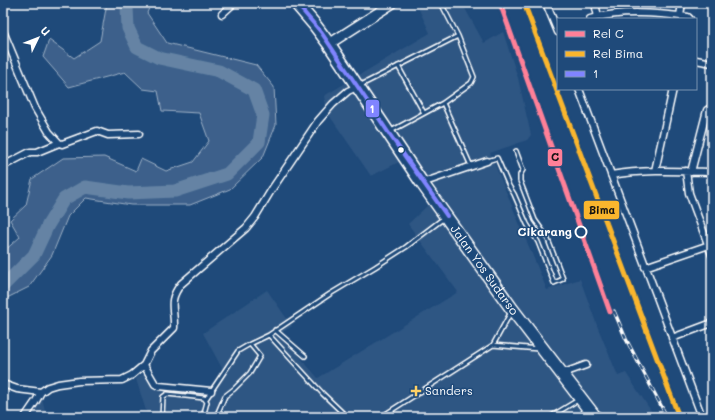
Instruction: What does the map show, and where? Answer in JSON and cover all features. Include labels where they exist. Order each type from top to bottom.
[{"type":"highway","name":"Jalan Yos Sudarso","points":[[296,3],[329,44],[422,183],[447,216],[512,310],[595,417]]},
{"type":"main road","points":[[329,44],[393,3]]},
{"type":"street","points":[[222,14],[234,3]]},
{"type":"street","points":[[546,3],[557,28]]},
{"type":"street","points":[[595,3],[598,17]]},
{"type":"street","points":[[680,16],[682,3]]},
{"type":"street","points":[[594,18],[640,12],[689,18]]},
{"type":"street","points":[[3,31],[35,108],[50,132],[59,143]]},
{"type":"street","points":[[697,60],[712,63]]},
{"type":"street","points":[[24,417],[41,392],[48,387],[79,381],[122,380],[132,375],[144,365],[151,351],[174,328],[172,298],[181,284],[246,228],[255,217],[315,125],[333,104],[348,91],[357,87]]},
{"type":"street","points":[[580,90],[611,176],[702,417]]},
{"type":"street","points":[[655,171],[673,90]]},
{"type":"street","points":[[712,107],[707,110],[688,171],[689,193],[695,213],[710,245],[712,256]]},
{"type":"street","points":[[3,166],[30,152],[37,152],[59,143],[62,144],[97,131],[108,135],[139,134]]},
{"type":"street","points":[[422,183],[487,161]]},
{"type":"street","points":[[611,176],[624,173],[655,171],[712,172]]},
{"type":"street","points":[[646,267],[710,245]]},
{"type":"street","points":[[672,338],[712,323]]},
{"type":"street","points":[[144,365],[155,384],[159,386],[211,391]]},
{"type":"street","points":[[561,374],[586,365]]},
{"type":"street","points":[[3,384],[17,389],[41,392]]},
{"type":"lane","points":[[388,132],[443,102],[471,83],[474,77],[458,36],[441,3]]},
{"type":"lane","points":[[357,87],[458,36]]},
{"type":"lane","points":[[398,66],[424,113]]},
{"type":"lane","points":[[443,102],[471,167]]},
{"type":"lane","points":[[487,161],[497,158],[527,224],[538,242],[554,283],[563,279],[547,237],[535,220],[520,181],[520,175],[523,170],[516,151]]},
{"type":"lane","points":[[514,194],[524,190]]},
{"type":"lane","points":[[203,417],[207,402],[206,399],[238,351],[268,335],[330,294],[406,247],[447,216]]},
{"type":"lane","points":[[381,417],[493,345],[512,310]]},
{"type":"lane","points":[[275,330],[305,356]]},
{"type":"lane","points":[[268,335],[323,394],[347,417]]},
{"type":"lane","points":[[216,417],[225,396],[250,373],[260,356],[250,344]]},
{"type":"lane","points":[[493,345],[543,350]]},
{"type":"lane","points":[[162,417],[164,395],[206,399]]},
{"type":"lane","points":[[550,417],[580,399]]},
{"type":"shaded area","points":[[107,3],[151,3],[147,13],[167,43],[256,65],[274,87],[276,125],[263,157],[230,189],[190,205],[131,205],[86,198],[68,216],[52,255],[29,287],[3,300],[3,252],[20,237],[10,220],[26,205],[32,179],[63,158],[104,157],[136,171],[141,159],[166,171],[193,162],[209,141],[199,113],[162,111],[158,91],[143,89],[125,72],[69,87],[43,57],[49,40],[74,58],[100,41]]},
{"type":"shaded area","points":[[416,3],[462,3],[484,43],[503,32],[518,78],[531,135],[527,140],[490,153],[547,290],[580,279],[618,376],[626,373],[655,417],[148,417],[136,379],[149,369],[162,385],[206,392],[223,370],[203,333],[267,290],[292,326],[280,334],[318,378],[458,292],[408,224],[428,205],[401,161],[371,176],[327,112],[324,96],[430,33]]},
{"type":"shaded area","points":[[41,392],[46,417],[25,417]]},
{"type":"waterway","points":[[3,286],[34,255],[48,225],[64,199],[85,187],[128,193],[175,191],[227,174],[259,142],[263,115],[254,90],[219,71],[159,58],[137,47],[128,28],[128,3]]},
{"type":"railway","points":[[614,311],[626,339],[667,417]]},
{"type":"rail line","name":"C","points":[[500,3],[610,312]]},
{"type":"rail line","name":"Bima","points":[[524,3],[679,417]]},
{"type":"transit line","name":"1","points":[[296,3],[321,32],[390,135],[447,216]]},
{"type":"place","name":"Cikarang","points":[[581,232]]},
{"type":"place","name":"Sanders","points":[[416,391]]}]
